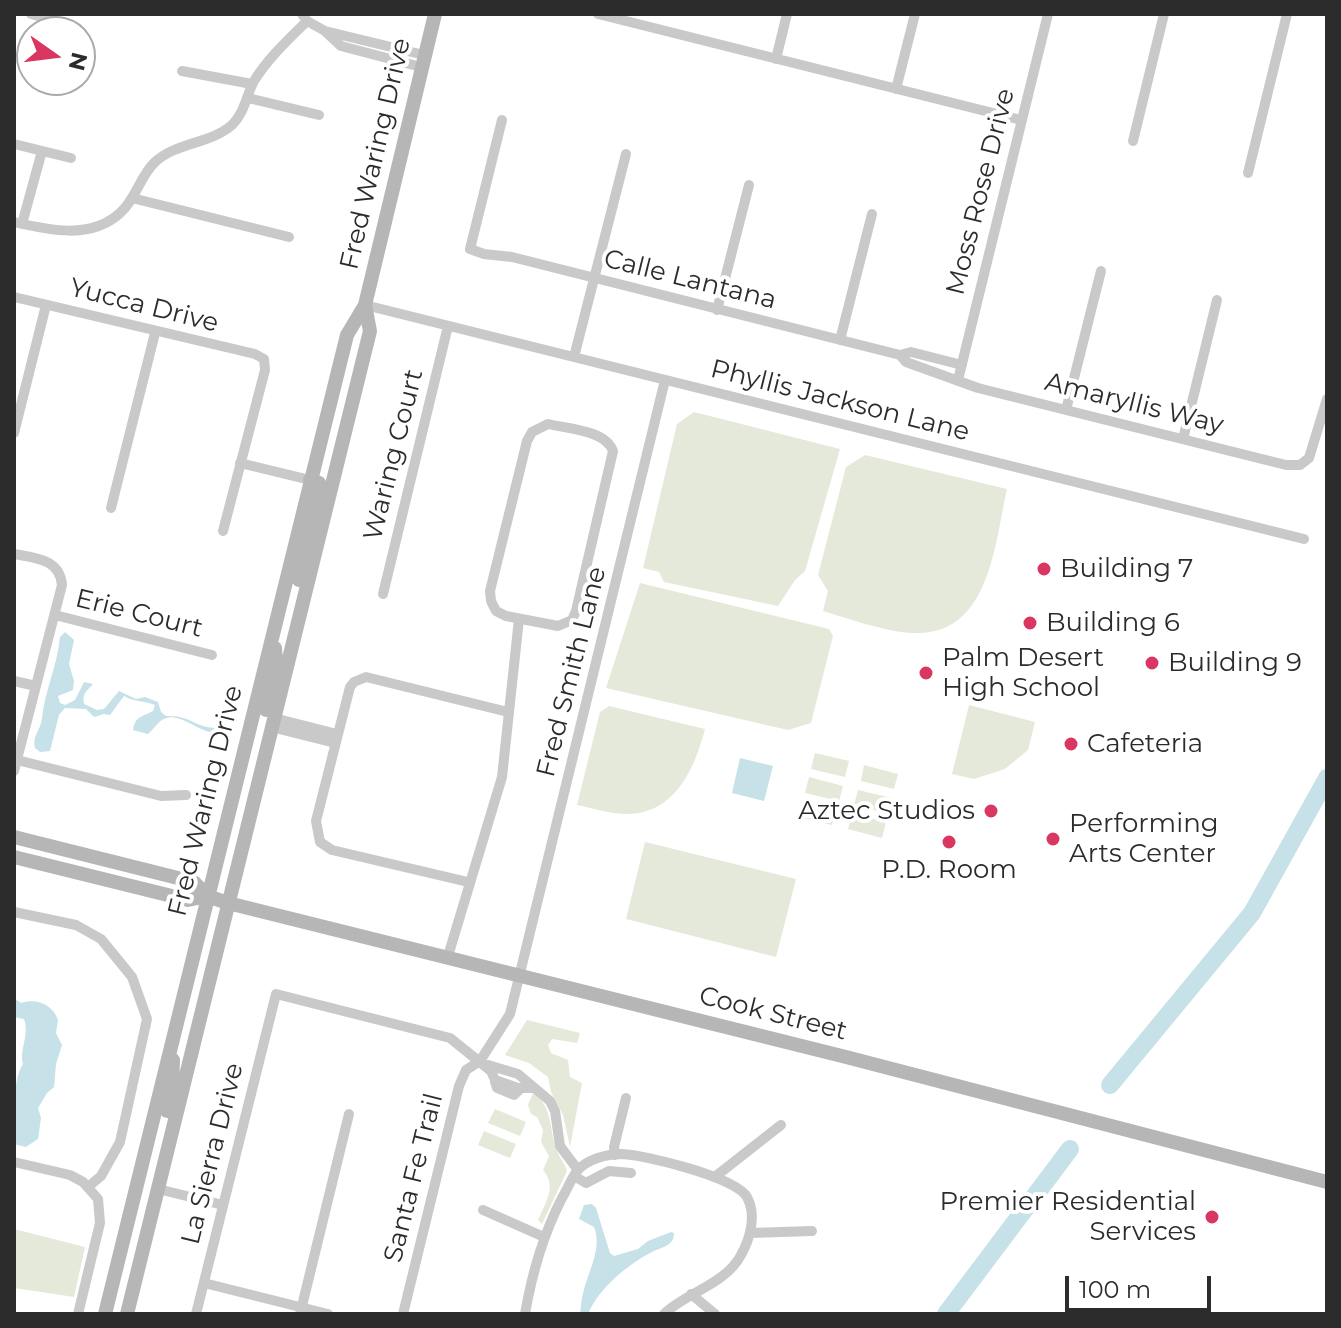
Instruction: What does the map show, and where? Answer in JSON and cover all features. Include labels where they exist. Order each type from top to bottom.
[{"type":"main road","name":"Fred Waring Drive","points":[[105,1314],[310,480],[347,335],[365,305],[435,14]]},
{"type":"main road","name":"Fred Waring Drive","points":[[127,1314],[370,331],[365,305]]},
{"type":"main road","points":[[302,607],[297,588],[321,488],[319,483],[310,480]]},
{"type":"main road","points":[[273,722],[267,725],[265,717],[276,662],[275,628]]},
{"type":"main road","name":"Cook Street","points":[[14,837],[194,882],[207,896],[228,903],[448,956],[1327,1182]]},
{"type":"main road","name":"Cook Street","points":[[14,857],[188,900],[207,896]]},
{"type":"main road","points":[[158,1189],[151,1179],[171,1096],[173,1032]]},
{"type":"street","points":[[598,14],[1021,120]]},
{"type":"street","points":[[656,28],[659,14]]},
{"type":"street","points":[[776,59],[787,14]]},
{"type":"street","points":[[896,89],[915,14]]},
{"type":"street","name":"Moss Rose Drive","points":[[958,380],[1048,14]]},
{"type":"street","points":[[1133,141],[1164,14]]},
{"type":"street","points":[[1248,173],[1287,14]]},
{"type":"street","points":[[42,151],[18,223],[61,232],[95,227],[120,213],[151,166],[169,151],[226,129],[242,112],[252,84],[270,57],[304,18],[325,31],[334,41],[356,50],[423,61]]},
{"type":"street","points":[[325,31],[359,38],[423,61]]},
{"type":"street","points":[[356,50],[359,38]]},
{"type":"street","points":[[182,71],[252,84]]},
{"type":"street","points":[[248,98],[319,115]]},
{"type":"street","name":"Calle Lantana","points":[[502,120],[470,249],[900,355],[911,352],[962,365]]},
{"type":"street","points":[[14,144],[71,158]]},
{"type":"street","points":[[574,357],[626,154]]},
{"type":"street","points":[[717,310],[749,185]]},
{"type":"street","points":[[132,198],[289,237]]},
{"type":"street","points":[[840,340],[872,214]]},
{"type":"street","points":[[1066,410],[1101,271]]},
{"type":"street","name":"Yucca Drive","points":[[14,297],[155,333],[255,354],[264,359],[265,370],[240,463]]},
{"type":"street","points":[[1183,439],[1217,300]]},
{"type":"street","points":[[14,433],[46,305]]},
{"type":"street","name":"Phyllis Jackson Lane","points":[[365,305],[1304,539]]},
{"type":"street","name":"Waring Court","points":[[383,594],[448,326]]},
{"type":"street","points":[[111,508],[155,333]]},
{"type":"street","name":"Calle Lantana","points":[[900,355],[906,362],[958,380]]},
{"type":"street","name":"Fred Smith Lane","points":[[521,975],[665,380]]},
{"type":"street","name":"Amaryllis Way","points":[[958,380],[978,388],[1286,465],[1300,465],[1309,458],[1327,399]]},
{"type":"street","points":[[548,424],[601,437],[609,442],[613,461],[572,620],[558,626],[519,619],[496,611],[490,591],[527,441],[532,432],[548,424]]},
{"type":"street","points":[[223,531],[240,463],[310,480]]},
{"type":"street","points":[[14,554],[50,562],[57,569],[62,585],[16,766],[161,796],[186,795]]},
{"type":"street","name":"Erie Court","points":[[55,615],[212,655]]},
{"type":"street","points":[[448,956],[502,777],[519,619]]},
{"type":"street","points":[[468,882],[325,847],[317,835],[316,821],[350,687],[359,679],[366,677],[508,712]]},
{"type":"street","points":[[14,681],[36,686]]},
{"type":"street","points":[[273,722],[336,738]]},
{"type":"street","points":[[14,912],[76,925],[101,939],[132,977],[147,1019],[120,1142],[101,1176],[88,1187]]},
{"type":"street","name":"Santa Fe Trail","points":[[403,1314],[459,1086],[466,1070],[480,1061],[510,1014],[521,975]]},
{"type":"street","name":"La Sierra Drive","points":[[196,1314],[276,994],[434,1032],[450,1038],[480,1061]]},
{"type":"street","points":[[480,1061],[491,1071],[495,1080],[521,1088],[534,1088]]},
{"type":"street","points":[[480,1061],[518,1074],[550,1101],[555,1111],[560,1146],[576,1173],[586,1183],[609,1171],[631,1173]]},
{"type":"street","points":[[615,1155],[614,1147],[626,1098]]},
{"type":"street","points":[[301,1311],[349,1114]]},
{"type":"street","points":[[716,1176],[781,1125]]},
{"type":"street","points":[[525,1314],[544,1237],[576,1173],[591,1161],[615,1155],[627,1155],[716,1176],[734,1184],[746,1196],[752,1212],[750,1233],[741,1255],[729,1271],[678,1301],[664,1314]]},
{"type":"street","points":[[14,1162],[70,1175],[88,1187],[98,1199],[100,1223],[78,1314]]},
{"type":"street","points":[[158,1189],[223,1205]]},
{"type":"street","points":[[483,1210],[544,1237]]},
{"type":"street","points":[[750,1233],[812,1231]]},
{"type":"street","points":[[204,1283],[301,1311],[328,1314]]},
{"type":"street","points":[[691,1294],[715,1314]]},
{"type":"green space","points":[[694,412],[840,449],[805,571],[795,580],[778,606],[664,582],[659,572],[643,568],[677,424]]},
{"type":"green space","points":[[865,455],[1007,489],[993,558],[985,580],[975,601],[961,618],[943,629],[919,633],[896,631],[823,611],[828,591],[818,575],[846,467]]},
{"type":"green space","points":[[640,583],[829,629],[833,636],[811,723],[788,730],[606,688]]},
{"type":"green space","points":[[969,705],[1035,722],[1028,750],[1005,769],[974,779],[952,774]]},
{"type":"green space","points":[[609,706],[705,729],[689,773],[680,786],[658,806],[644,812],[627,814],[577,805],[600,712]]},
{"type":"green space","points":[[815,753],[849,761],[845,777],[811,769]]},
{"type":"green space","points":[[864,765],[898,774],[894,789],[861,781]]},
{"type":"green space","points":[[809,777],[843,786],[839,801],[805,793]]},
{"type":"green space","points":[[858,790],[892,798],[888,814],[854,805]]},
{"type":"green space","points":[[803,802],[836,810],[832,825],[799,817]]},
{"type":"green space","points":[[852,814],[886,822],[882,838],[848,829]]},
{"type":"green space","points":[[645,842],[796,879],[776,957],[626,919]]},
{"type":"green space","points":[[527,1020],[580,1033],[577,1043],[552,1039],[548,1045],[551,1053],[568,1060],[570,1077],[582,1083],[570,1147],[563,1115],[551,1092],[548,1077],[529,1063],[505,1055]]},
{"type":"green space","points":[[533,1093],[545,1106],[555,1145],[567,1171],[542,1224],[538,1220],[550,1188],[543,1170],[549,1156],[541,1142],[543,1130],[528,1105]]},
{"type":"green space","points":[[495,1109],[526,1122],[520,1136],[488,1123]]},
{"type":"green space","points":[[484,1131],[516,1144],[510,1158],[478,1145]]},
{"type":"green space","points":[[14,1229],[85,1247],[74,1297],[14,1288]]},
{"type":"water","points":[[65,632],[74,640],[69,664],[74,681],[73,690],[58,696],[60,703],[65,705],[75,700],[84,682],[93,684],[84,695],[84,704],[97,710],[104,709],[119,691],[136,699],[145,697],[158,702],[166,716],[221,728],[226,732],[209,732],[169,717],[160,721],[148,734],[133,730],[137,719],[153,711],[155,705],[124,696],[110,715],[94,717],[86,709],[65,708],[59,715],[50,751],[40,752],[35,748],[35,740],[60,637]]},
{"type":"water","points":[[740,758],[773,766],[764,801],[732,793]]},
{"type":"water","points":[[14,998],[21,1003],[38,1002],[48,1006],[58,1020],[56,1033],[62,1045],[54,1087],[38,1108],[41,1118],[38,1139],[26,1147],[14,1144],[15,1091],[23,1064],[26,1031],[24,1019],[14,1017]]},
{"type":"water","points":[[592,1204],[610,1253],[614,1256],[674,1233],[670,1243],[643,1257],[615,1278],[599,1295],[588,1314],[580,1314],[597,1244],[594,1227],[579,1219],[584,1205]]},
{"type":"waterway","points":[[1110,1085],[1252,913],[1327,778]]},
{"type":"waterway","points":[[946,1314],[1070,1149]]},
{"type":"place","name":"Building 7","points":[[1044,569]]},
{"type":"place","name":"Building 6","points":[[1030,623]]},
{"type":"place","name":"Building 9","points":[[1152,663]]},
{"type":"place","name":"Palm Desert High School","points":[[926,673]]},
{"type":"place","name":"Cafeteria","points":[[1071,744]]},
{"type":"place","name":"Aztec Studios","points":[[991,811]]},
{"type":"place","name":"Performing Arts Center","points":[[1053,839]]},
{"type":"place","name":"P.D. Room","points":[[949,842]]},
{"type":"place","name":"Premier Residential Services","points":[[1212,1217]]}]
